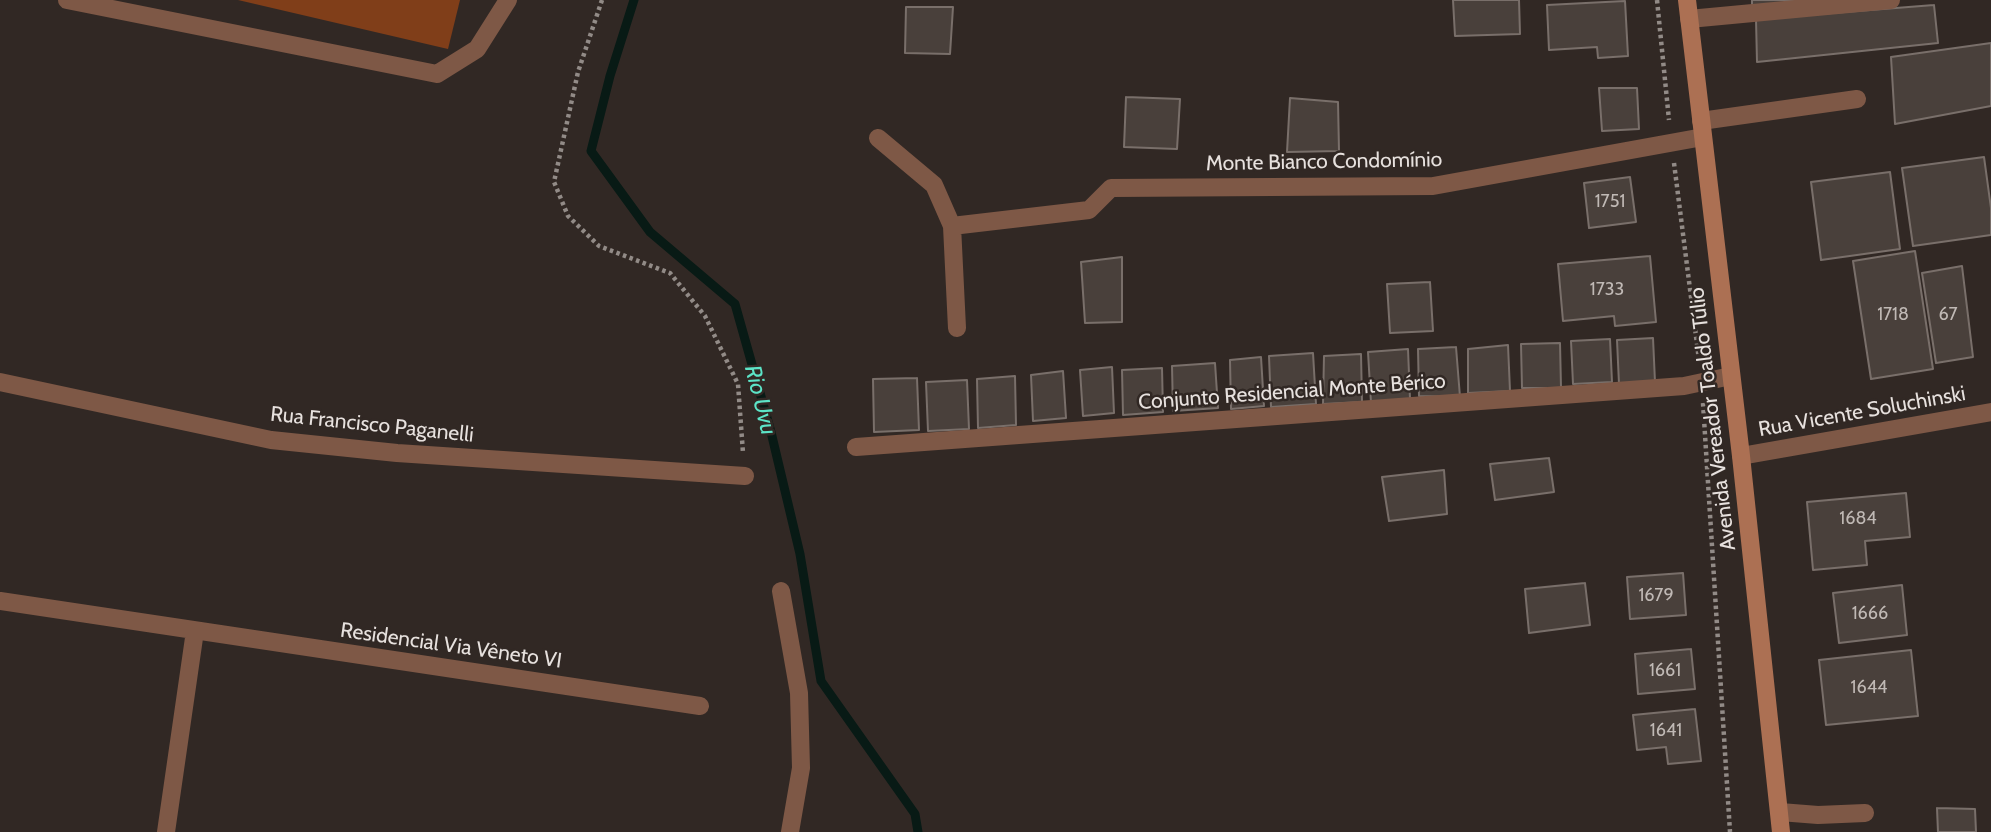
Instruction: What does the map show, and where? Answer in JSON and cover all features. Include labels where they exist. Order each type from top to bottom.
[{"type":"main road","name":"Avenida Vereador Toaldo Túlio","points":[[1687,0],[1782,832]]},
{"type":"street","points":[[67,0],[437,74],[477,49],[508,0]]},
{"type":"street","points":[[1689,19],[1891,0]]},
{"type":"street","name":"Monte Bianco Condomínio","points":[[952,226],[1089,210],[1111,188],[1433,186],[1672,143],[1702,129],[1857,99]]},
{"type":"street","points":[[878,138],[934,185],[952,226],[957,328]]},
{"type":"street","name":"Conjunto Residencial Monte Bérico","points":[[856,447],[1684,386],[1731,376]]},
{"type":"street","name":"Rua Francisco Paganelli","points":[[0,382],[271,440],[397,453],[745,477]]},
{"type":"street","name":"Rua Vicente Soluchinski","points":[[1741,456],[1991,412]]},
{"type":"street","points":[[781,591],[799,706],[801,768],[790,832]]},
{"type":"street","name":"Residencial Via Vêneto VI","points":[[0,601],[700,706]]},
{"type":"street","points":[[166,832],[195,631]]},
{"type":"street","points":[[1780,812],[1818,815],[1865,813]]},
{"type":"path","points":[[602,0],[578,72],[554,182],[568,216],[599,246],[670,274],[705,316],[738,384],[745,477]]},
{"type":"path","points":[[1657,0],[1701,382],[1730,832]]},
{"type":"shaded area","points":[[238,0],[460,0],[448,49]]},
{"type":"building","points":[[1453,0],[1519,0],[1520,34],[1455,36]]},
{"type":"building","points":[[1752,0],[1820,0],[1752,6]]},
{"type":"building","points":[[1625,1],[1628,56],[1598,58],[1597,47],[1549,50],[1547,5]]},
{"type":"building","points":[[1934,5],[1938,43],[1757,62],[1756,19]]},
{"type":"building","points":[[906,7],[953,7],[950,54],[905,53]]},
{"type":"building","points":[[1991,43],[1991,106],[1895,124],[1891,57]]},
{"type":"building","points":[[1599,88],[1637,88],[1639,129],[1602,131]]},
{"type":"building","points":[[1126,97],[1180,99],[1177,149],[1124,147]]},
{"type":"building","points":[[1290,98],[1338,102],[1339,151],[1287,152]]},
{"type":"building","points":[[1984,157],[1991,208],[1991,235],[1913,246],[1902,168]]},
{"type":"building","points":[[1890,172],[1900,249],[1821,260],[1811,182]]},
{"type":"building","points":[[1630,177],[1636,222],[1589,228],[1584,183]]},
{"type":"building","points":[[1915,251],[1933,369],[1871,379],[1853,261]]},
{"type":"building","points":[[1650,256],[1656,322],[1615,326],[1614,316],[1563,321],[1558,264]]},
{"type":"building","points":[[1122,257],[1122,322],[1085,323],[1081,262]]},
{"type":"building","points":[[1962,266],[1973,357],[1936,363],[1922,273]]},
{"type":"building","points":[[1430,282],[1433,331],[1390,333],[1387,284]]},
{"type":"building","points":[[1653,338],[1655,382],[1619,384],[1617,340]]},
{"type":"building","points":[[1610,339],[1612,382],[1573,384],[1571,341]]},
{"type":"building","points":[[1560,343],[1561,388],[1522,388],[1521,344]]},
{"type":"building","points":[[1508,345],[1510,391],[1468,393],[1468,349]]},
{"type":"building","points":[[1456,347],[1460,397],[1419,396],[1418,349]]},
{"type":"building","points":[[1408,349],[1410,399],[1371,403],[1368,352]]},
{"type":"building","points":[[1313,353],[1316,404],[1271,407],[1269,356]]},
{"type":"building","points":[[1361,354],[1362,402],[1323,404],[1324,356]]},
{"type":"building","points":[[1261,357],[1264,406],[1231,409],[1230,360]]},
{"type":"building","points":[[1215,363],[1218,408],[1173,411],[1172,366]]},
{"type":"building","points":[[1112,367],[1114,413],[1083,416],[1080,370]]},
{"type":"building","points":[[1162,368],[1163,412],[1123,415],[1122,370]]},
{"type":"building","points":[[1063,371],[1066,418],[1033,421],[1031,375]]},
{"type":"building","points":[[1015,376],[1016,425],[978,428],[977,379]]},
{"type":"building","points":[[917,378],[919,430],[874,432],[873,379]]},
{"type":"building","points":[[967,380],[969,429],[928,431],[926,382]]},
{"type":"building","points":[[1549,458],[1554,492],[1495,500],[1490,464]]},
{"type":"building","points":[[1444,470],[1447,514],[1389,521],[1382,477]]},
{"type":"building","points":[[1906,493],[1910,537],[1865,541],[1867,565],[1813,570],[1807,502]]},
{"type":"building","points":[[1683,573],[1686,615],[1630,619],[1627,577]]},
{"type":"building","points":[[1585,583],[1590,625],[1529,633],[1525,589]]},
{"type":"building","points":[[1902,585],[1907,635],[1839,643],[1833,593]]},
{"type":"building","points":[[1691,649],[1695,689],[1638,694],[1635,654]]},
{"type":"building","points":[[1911,650],[1918,716],[1826,725],[1819,660]]},
{"type":"building","points":[[1695,709],[1701,761],[1668,764],[1666,747],[1637,750],[1633,715]]},
{"type":"building","points":[[1937,808],[1975,809],[1976,832],[1938,832]]},
{"type":"waterway","name":"Rio Uvu","points":[[634,0],[610,76],[591,151],[650,232],[735,304],[771,432],[800,554],[821,681],[915,814],[918,832]]}]
